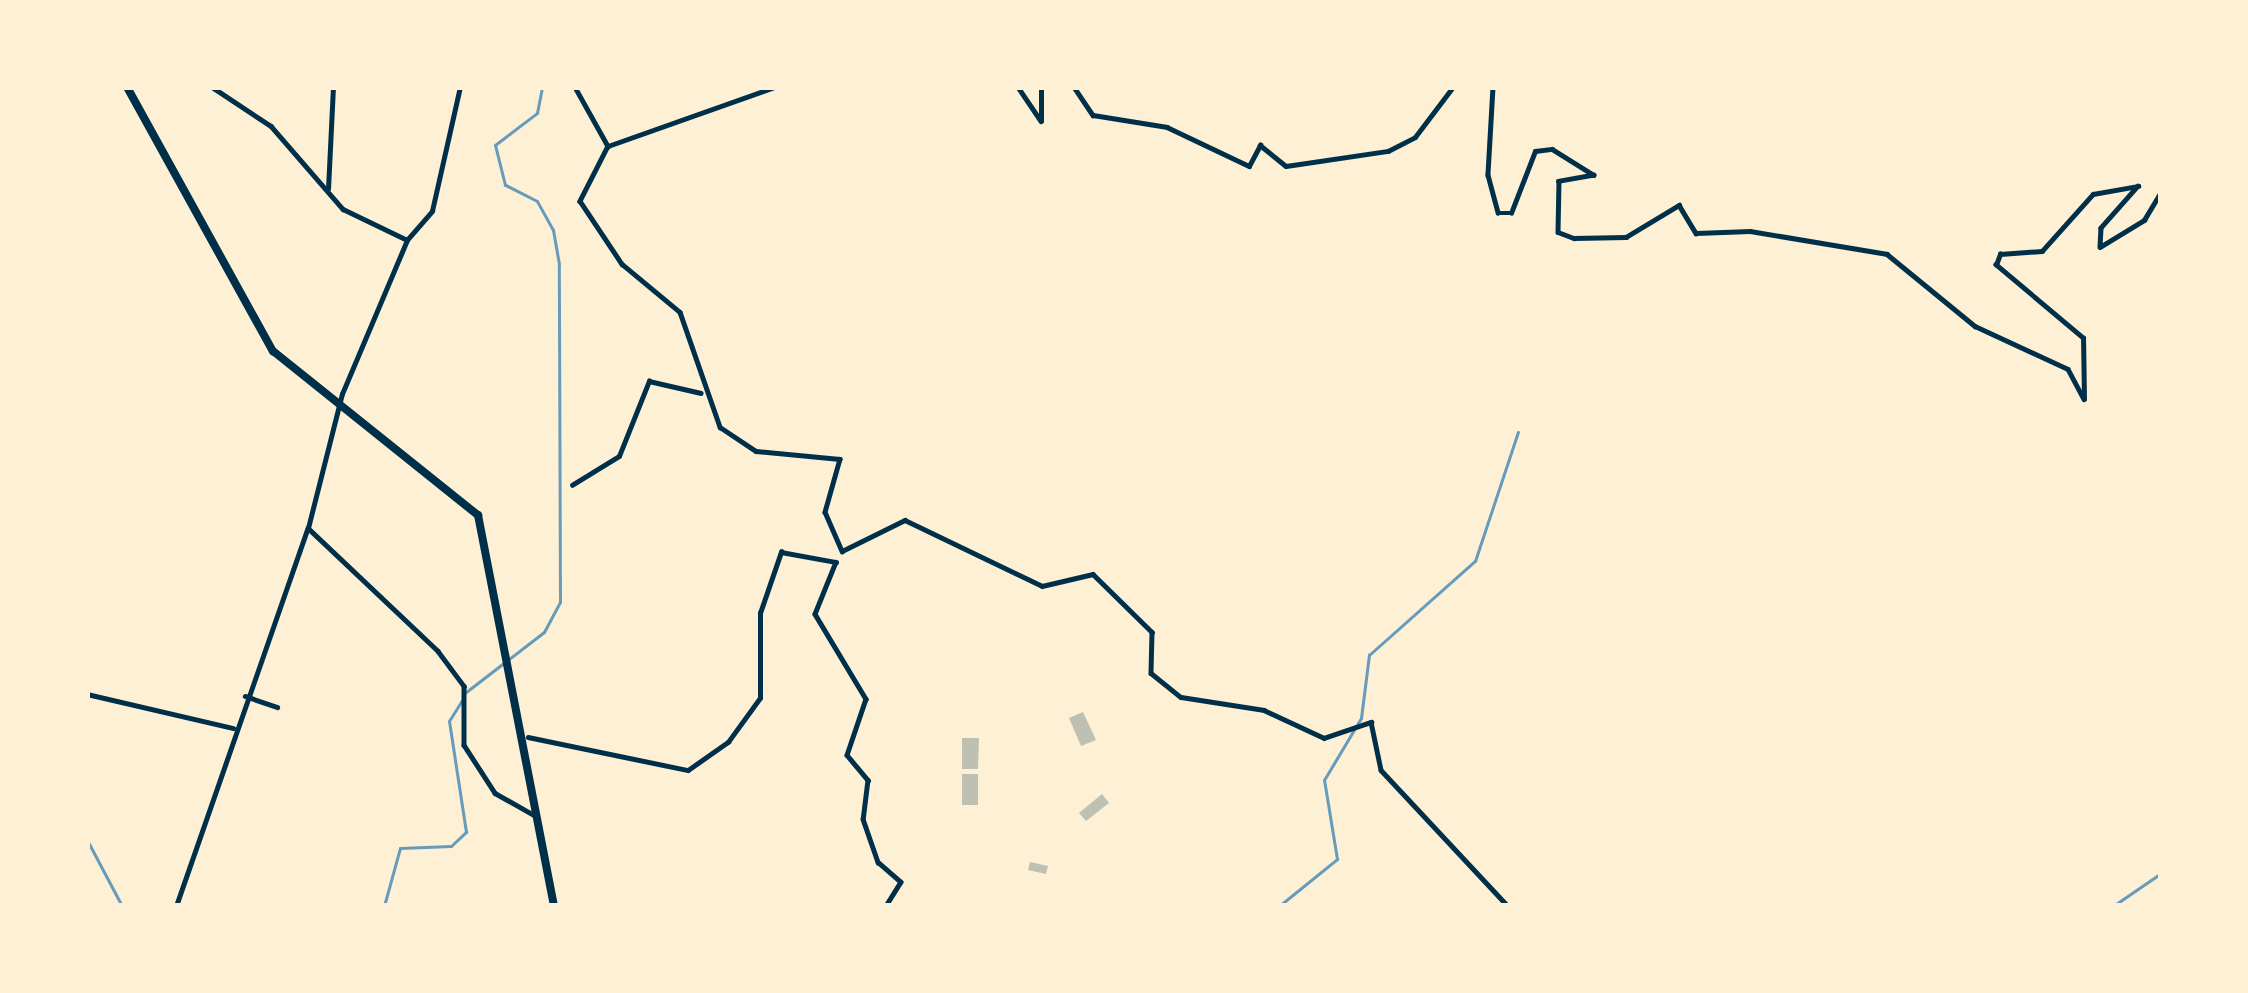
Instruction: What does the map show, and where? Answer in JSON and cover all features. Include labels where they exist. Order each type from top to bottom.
[{"type":"highway","points":[[127,87],[249,316],[339,412],[461,495],[488,536],[528,737],[554,906]]},
{"type":"street","points":[[212,87],[271,126],[329,194],[407,240]]},
{"type":"street","points":[[329,194],[333,87]]},
{"type":"street","points":[[176,906],[233,728],[308,528],[339,412],[407,240],[432,211],[460,87]]},
{"type":"street","points":[[575,87],[608,146]]},
{"type":"street","points":[[775,87],[608,146],[578,196],[622,264],[680,312],[695,338],[700,393],[736,444],[840,459],[826,512],[842,551]]},
{"type":"street","points":[[1018,87],[1041,121],[1041,87]]},
{"type":"street","points":[[1075,87],[1093,115],[1166,127],[1249,166],[1259,145],[1286,166],[1388,151],[1415,137],[1453,87]]},
{"type":"street","points":[[1493,87],[1488,175],[1498,213],[1511,213],[1534,151],[1552,149],[1594,175],[1559,181],[1558,232],[1574,238],[1626,237],[1679,205],[1696,233],[1750,230],[1887,254],[1975,326],[2068,369],[2084,399],[2084,338],[1996,265],[2000,254],[2042,251],[2093,194],[2138,186],[2101,228],[2101,247],[2144,220],[2161,192]]},
{"type":"street","points":[[572,484],[619,456],[650,381],[700,393]]},
{"type":"street","points":[[886,906],[901,882],[878,862],[863,819],[868,780],[847,755],[866,699],[815,614],[842,551],[905,520],[1027,582],[1093,574],[1152,632],[1151,673],[1181,698],[1264,710],[1324,739],[1371,722],[1382,770],[1508,906]]},
{"type":"street","points":[[308,528],[438,650],[464,686],[464,745],[495,793],[539,818]]},
{"type":"street","points":[[528,737],[688,770],[728,742],[760,698],[760,613],[781,552],[836,562]]},
{"type":"street","points":[[87,694],[233,728]]},
{"type":"street","points":[[245,696],[277,707]]},
{"type":"building","points":[[1083,712],[1096,740],[1081,746],[1069,718]]},
{"type":"building","points":[[962,738],[979,738],[978,769],[962,769]]},
{"type":"building","points":[[962,774],[978,774],[978,805],[962,805]]},
{"type":"building","points":[[1102,794],[1109,803],[1086,821],[1079,813]]},
{"type":"building","points":[[1030,862],[1048,866],[1046,874],[1028,870]]},
{"type":"waterway","points":[[466,692],[544,632],[560,602],[559,264],[553,230],[537,201],[505,185],[495,145],[537,113],[542,87]]},
{"type":"waterway","points":[[1279,906],[1337,859],[1324,780],[1361,718],[1369,655],[1475,561],[1518,432]]},
{"type":"waterway","points":[[384,906],[400,848],[451,846],[466,832],[449,721],[462,700]]},
{"type":"waterway","points":[[87,840],[122,906]]},
{"type":"waterway","points":[[2113,906],[2161,873]]},
{"type":"waterway","points":[[1129,906],[1161,906]]}]
